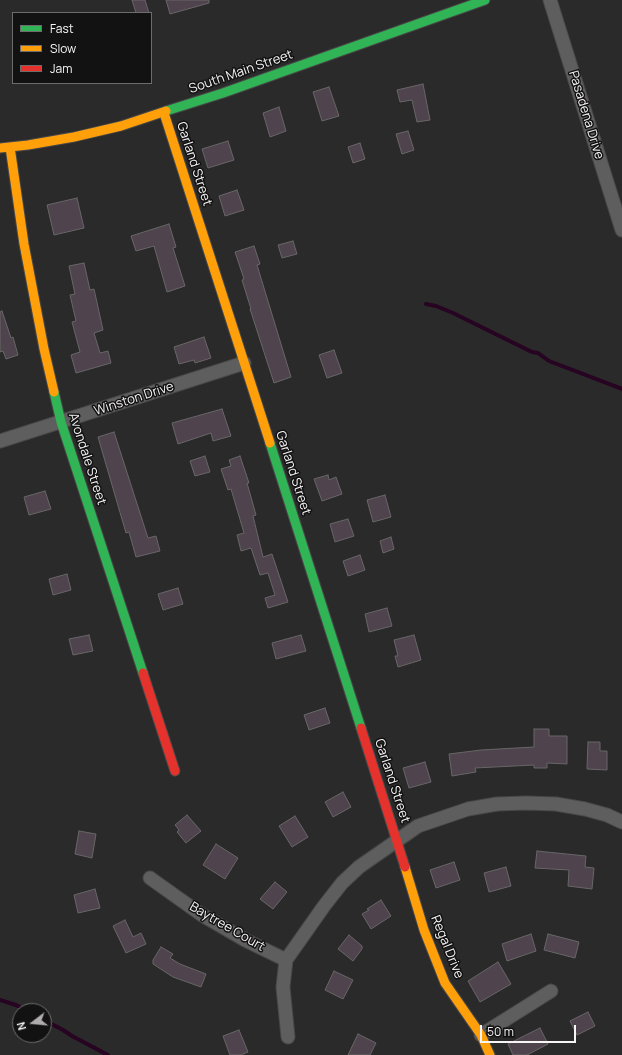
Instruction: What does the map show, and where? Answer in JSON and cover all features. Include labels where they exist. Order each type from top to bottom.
[{"type":"street","name":"South Main Street","points":[[0,148],[28,145],[96,133],[164,113],[486,0]]},
{"type":"street","name":"Pasadena Drive","points":[[550,0],[622,230]]},
{"type":"street","name":"Garland Street","points":[[164,113],[397,840]]},
{"type":"street","name":"Avondale Street","points":[[10,147],[24,244],[44,349],[61,422],[175,771]]},
{"type":"street","name":"Winston Drive","points":[[0,441],[244,363]]},
{"type":"street","points":[[288,1037],[283,988],[286,960],[342,883],[359,867],[418,826],[468,810],[497,804],[526,803],[556,804],[585,809],[607,815],[622,822]]},
{"type":"street","name":"Regal Drive","points":[[397,840],[424,930],[445,983],[481,1035],[490,1055]]},
{"type":"street","name":"Baytree Court","points":[[150,878],[202,915],[245,940],[286,960]]},
{"type":"street","points":[[481,1035],[551,991]]},
{"type":"building","points":[[132,0],[145,0],[149,12],[136,12]]},
{"type":"building","points":[[166,0],[209,0],[209,3],[170,14]]},
{"type":"building","points":[[423,84],[430,120],[417,122],[412,100],[400,102],[397,90]]},
{"type":"building","points":[[329,87],[339,116],[322,121],[313,92]]},
{"type":"building","points":[[279,107],[286,131],[270,137],[263,113]]},
{"type":"building","points":[[408,131],[414,150],[402,154],[396,134]]},
{"type":"building","points":[[228,141],[234,160],[208,168],[202,149]]},
{"type":"building","points":[[360,143],[365,159],[353,163],[348,147]]},
{"type":"building","points":[[237,190],[244,210],[225,216],[219,196]]},
{"type":"building","points":[[77,198],[84,228],[54,235],[47,205]]},
{"type":"building","points":[[169,224],[176,247],[173,248],[185,286],[167,292],[154,246],[136,251],[131,236]]},
{"type":"building","points":[[293,241],[297,254],[282,258],[278,245]]},
{"type":"building","points":[[254,246],[260,264],[257,265],[291,377],[274,383],[250,309],[242,280],[244,279],[235,252]]},
{"type":"building","points":[[84,263],[90,290],[94,289],[103,330],[94,333],[100,353],[108,351],[111,363],[76,373],[71,355],[80,352],[72,322],[76,321],[70,295],[75,294],[69,266]]},
{"type":"building","points":[[2,311],[11,338],[13,337],[18,355],[6,359],[3,351],[0,352],[0,312]]},
{"type":"building","points":[[204,337],[211,358],[195,363],[194,360],[179,364],[174,347]]},
{"type":"building","points":[[334,350],[342,373],[327,378],[319,355]]},
{"type":"building","points":[[222,409],[231,436],[213,441],[211,433],[178,444],[172,423]]},
{"type":"building","points":[[114,432],[148,538],[156,536],[160,551],[136,557],[129,532],[126,533],[98,437]]},
{"type":"building","points":[[205,456],[210,472],[195,476],[190,461]]},
{"type":"building","points":[[240,456],[249,483],[247,483],[256,515],[253,516],[263,557],[272,554],[288,602],[268,608],[265,598],[275,595],[268,573],[260,575],[251,548],[241,551],[237,535],[244,533],[231,489],[228,490],[221,469],[231,466],[229,460]]},
{"type":"building","points":[[328,475],[329,480],[336,477],[342,494],[322,501],[314,479]]},
{"type":"building","points":[[45,491],[51,509],[29,515],[24,497]]},
{"type":"building","points":[[385,495],[391,517],[373,522],[367,500]]},
{"type":"building","points":[[348,519],[354,536],[335,542],[330,524]]},
{"type":"building","points":[[391,537],[394,549],[383,553],[380,541]]},
{"type":"building","points":[[360,555],[365,570],[348,576],[343,561]]},
{"type":"building","points":[[67,574],[71,590],[53,595],[49,579]]},
{"type":"building","points":[[178,588],[183,604],[163,610],[158,594]]},
{"type":"building","points":[[387,608],[392,626],[369,632],[365,614]]},
{"type":"building","points":[[89,635],[93,651],[73,655],[69,639]]},
{"type":"building","points":[[301,635],[306,651],[276,659],[272,643]]},
{"type":"building","points":[[414,635],[421,660],[398,667],[395,656],[398,656],[394,640]]},
{"type":"building","points":[[325,708],[330,723],[309,730],[304,715]]},
{"type":"building","points":[[534,729],[549,729],[549,736],[567,736],[567,764],[547,763],[547,768],[534,768],[534,765],[475,768],[476,772],[452,776],[449,754],[481,750],[534,747]]},
{"type":"building","points":[[588,742],[600,742],[600,751],[607,751],[607,770],[587,769]]},
{"type":"building","points":[[425,762],[431,782],[409,788],[403,768]]},
{"type":"building","points":[[343,792],[351,807],[333,817],[325,802]]},
{"type":"building","points":[[187,815],[201,831],[186,843],[177,832],[179,830],[175,825]]},
{"type":"building","points":[[295,816],[308,837],[292,847],[279,826]]},
{"type":"building","points":[[79,831],[96,834],[92,858],[75,854]]},
{"type":"building","points":[[216,844],[238,858],[225,879],[203,865]]},
{"type":"building","points":[[537,851],[586,856],[585,867],[594,868],[592,889],[568,886],[569,870],[535,868]]},
{"type":"building","points":[[454,862],[460,880],[436,888],[430,870]]},
{"type":"building","points":[[506,867],[511,886],[489,892],[484,873]]},
{"type":"building","points":[[275,882],[287,892],[273,909],[260,899]]},
{"type":"building","points":[[95,889],[100,908],[78,913],[74,895]]},
{"type":"building","points":[[381,900],[391,916],[371,929],[362,914]]},
{"type":"building","points":[[125,920],[133,937],[141,933],[146,944],[126,953],[113,926]]},
{"type":"building","points":[[531,934],[536,951],[507,961],[502,944]]},
{"type":"building","points":[[548,934],[579,942],[575,958],[544,950]]},
{"type":"building","points":[[349,935],[362,946],[362,949],[353,961],[338,949]]},
{"type":"building","points":[[161,947],[173,954],[170,958],[180,964],[206,974],[201,987],[173,977],[153,964],[153,960]]},
{"type":"building","points":[[498,962],[511,984],[480,1002],[468,981]]},
{"type":"building","points":[[334,971],[353,980],[343,999],[325,990]]},
{"type":"building","points":[[588,1012],[595,1026],[577,1035],[570,1021]]},
{"type":"building","points":[[540,1028],[548,1044],[527,1055],[513,1055],[508,1044]]},
{"type":"building","points":[[239,1030],[248,1052],[241,1055],[230,1055],[223,1036]]},
{"type":"building","points":[[358,1034],[376,1043],[370,1055],[348,1055]]},
{"type":"waterway","points":[[426,304],[436,306],[453,313],[532,352],[538,353],[549,361],[622,389]]},
{"type":"waterway","points":[[0,1000],[12,1004]]},
{"type":"waterway","points":[[52,1024],[108,1055]]},
{"type":"traffic: fast","points":[[166,111],[223,93],[485,0]]},
{"type":"traffic: fast","points":[[54,392],[61,422],[143,673]]},
{"type":"traffic: fast","points":[[270,443],[361,728]]},
{"type":"traffic: slow","points":[[0,148],[74,137],[121,126],[166,111]]},
{"type":"traffic: slow","points":[[164,113],[270,443]]},
{"type":"traffic: slow","points":[[10,147],[24,244],[44,349],[54,392]]},
{"type":"traffic: slow","points":[[405,867],[424,930],[445,983],[481,1035],[490,1055]]},
{"type":"traffic: jam","points":[[143,673],[175,771]]},
{"type":"traffic: jam","points":[[361,728],[405,867]]}]
